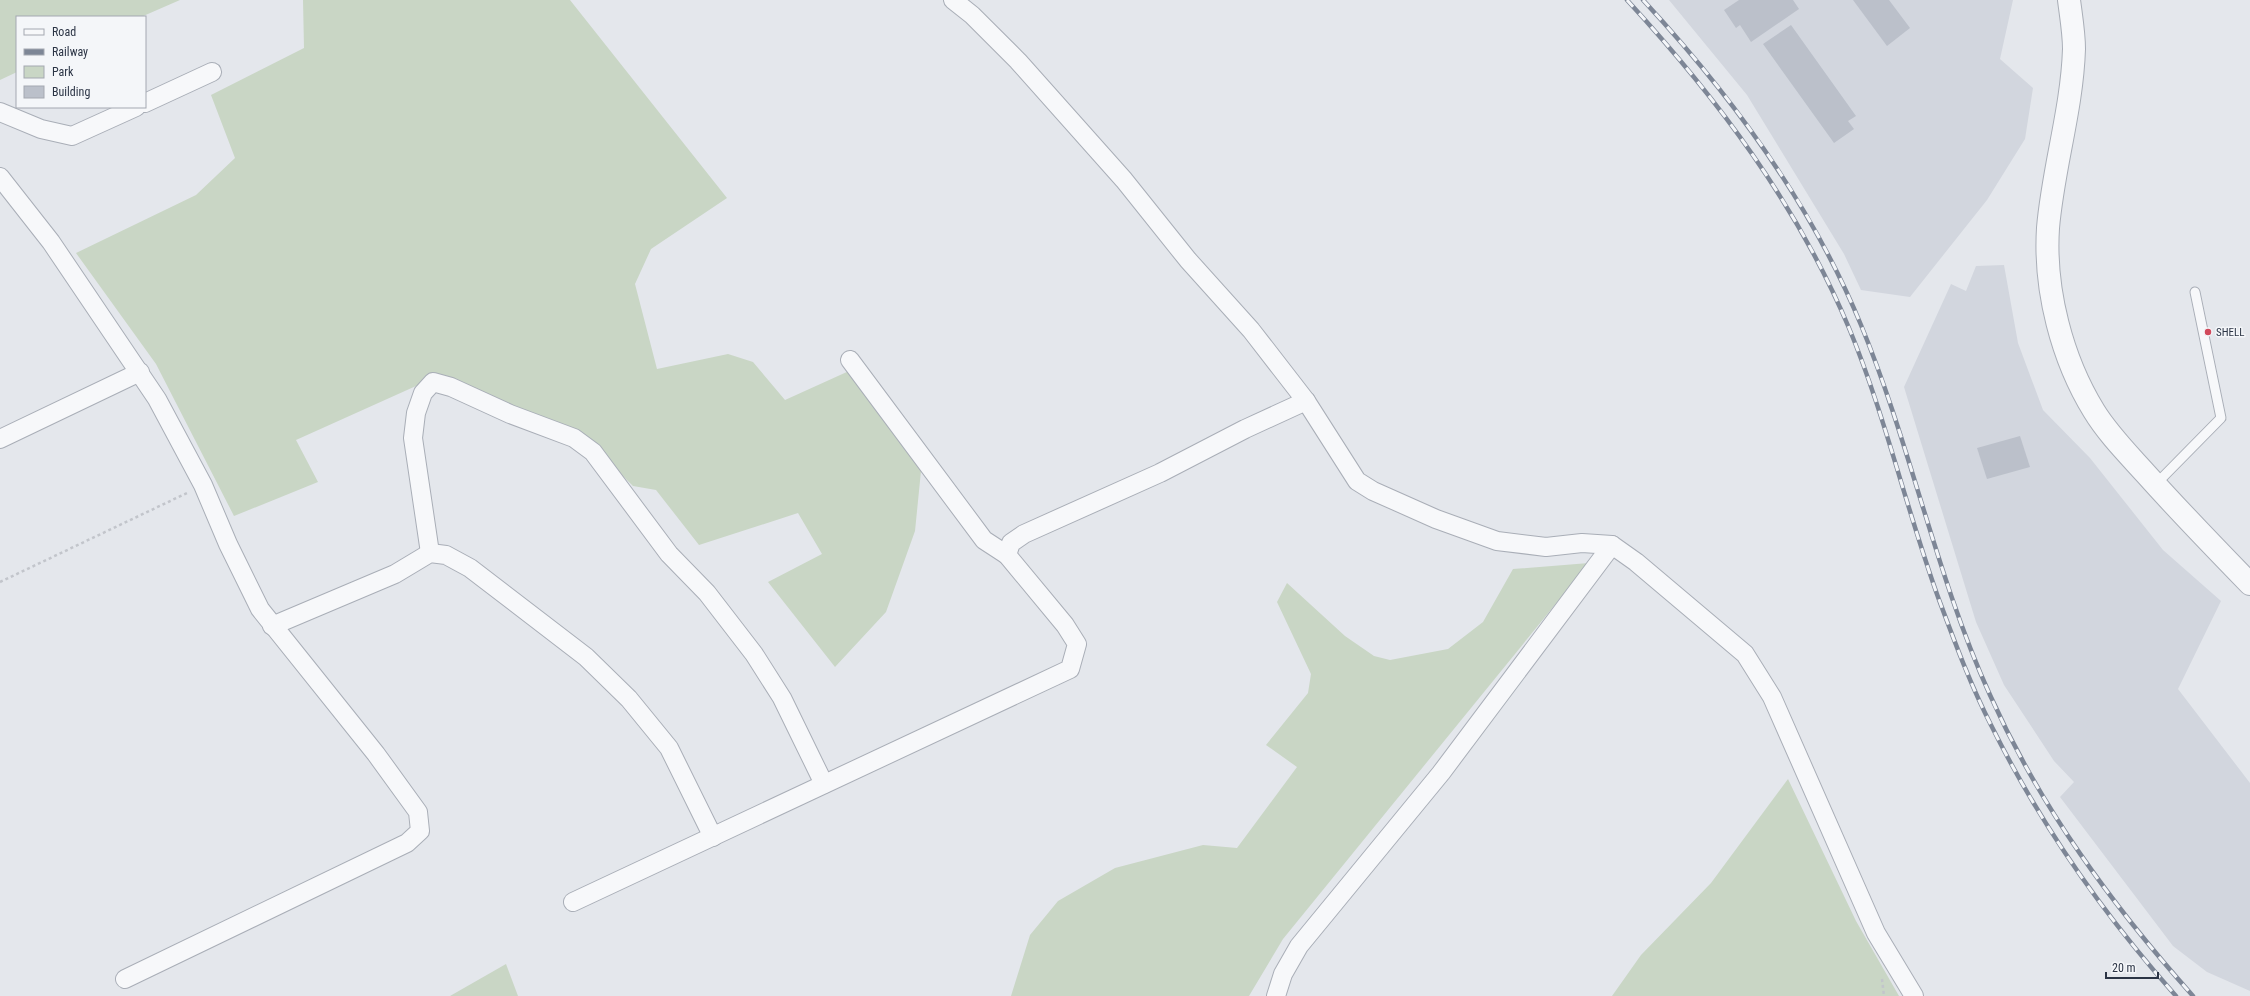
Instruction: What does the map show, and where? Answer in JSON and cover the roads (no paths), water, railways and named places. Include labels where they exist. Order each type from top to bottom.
[{"type":"street","points":[[953,0],[972,14],[1018,61],[1124,180],[1188,260],[1251,330],[1306,401],[1357,481],[1373,491],[1436,519],[1497,541],[1546,547],[1582,543],[1612,545],[1636,562],[1745,654],[1772,697],[1876,933],[1914,996]]},
{"type":"street","points":[[2069,0],[2074,49],[2069,98],[2048,229],[2049,266],[2053,301],[2062,338],[2072,365],[2094,411],[2125,451],[2155,485],[2250,584]]},
{"type":"street","points":[[146,103],[212,72]]},
{"type":"street","points":[[0,112],[41,130],[72,136],[134,108]]},
{"type":"street","points":[[0,177],[51,242],[157,399],[203,485],[228,544],[260,609],[272,626],[376,754],[418,812],[420,831],[407,843],[125,979]]},
{"type":"street","points":[[573,902],[713,838],[824,784],[1070,669],[1077,644],[1065,625],[1007,555],[984,540],[850,360]]},
{"type":"street","points":[[0,439],[140,372]]},
{"type":"street","points":[[430,553],[413,438],[416,413],[423,393],[433,382],[451,387],[510,414],[574,438],[593,452],[669,554],[707,593],[754,654],[782,698],[824,784]]},
{"type":"street","points":[[1007,555],[1011,544],[1024,534],[1160,473],[1245,429],[1306,401]]},
{"type":"street","points":[[1276,996],[1283,974],[1299,946],[1441,773],[1612,545]]},
{"type":"street","points":[[272,626],[394,574],[430,553],[446,555],[470,568],[586,657],[629,699],[669,748],[713,838]]},
{"type":"lane","points":[[2155,485],[2221,418],[2195,292]]},
{"type":"railway","points":[[1627,0],[1660,37],[1723,114],[1780,196],[1805,238],[1828,282],[1862,361],[1885,428],[1926,563],[1963,662],[1983,709],[2030,798],[2074,867],[2123,933],[2176,996]]},
{"type":"railway","points":[[1643,0],[1708,74],[1738,113],[1794,194],[1818,236],[1841,280],[1879,371],[1954,604],[1990,695],[2010,736],[2031,776],[2055,815],[2106,890],[2163,962],[2193,996]]},
{"type":"place","name":"SHELL","points":[[2208,332]]}]
